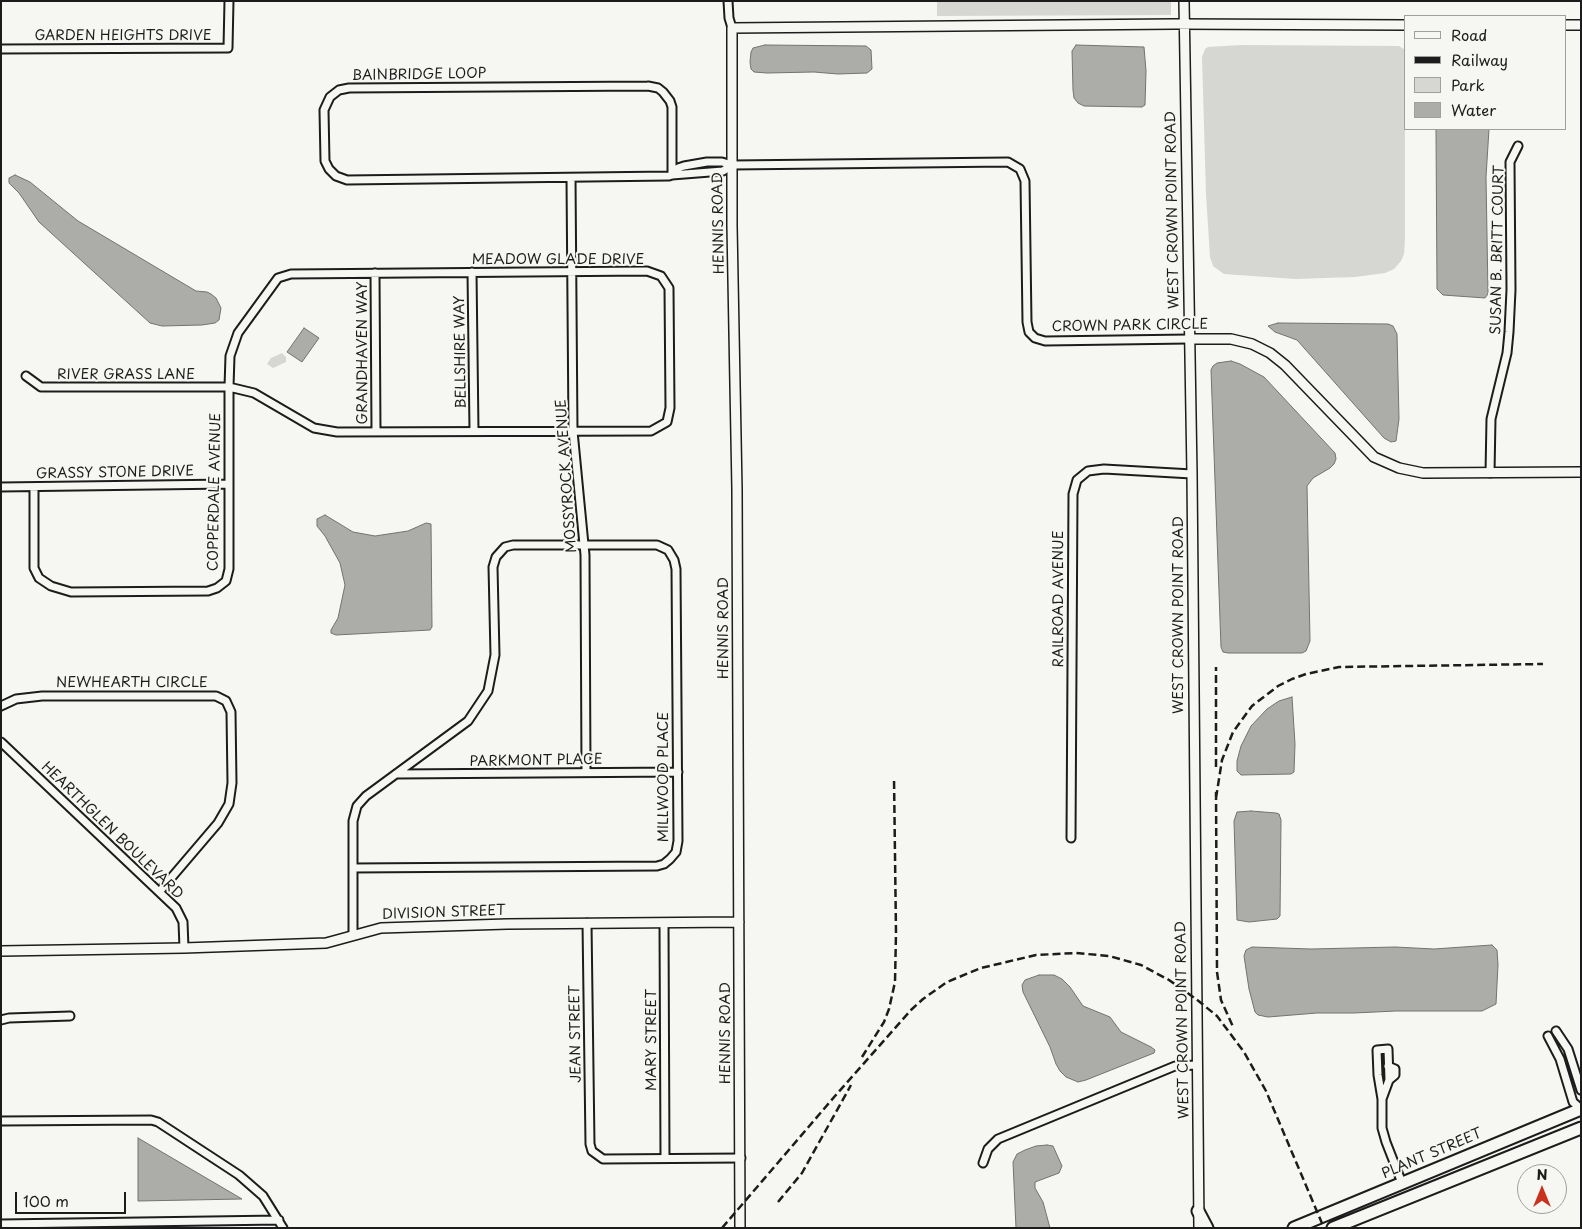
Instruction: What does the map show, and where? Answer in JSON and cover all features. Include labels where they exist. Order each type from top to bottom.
[{"type":"main road","name":"PLANT STREET","points":[[1294,1228],[1581,1109]]},
{"type":"main road","points":[[1333,1228],[1581,1128]]},
{"type":"main road","points":[[1421,1192],[1426,1177],[1435,1169]]},
{"type":"main road","points":[[1390,1205],[1401,1194],[1403,1190],[1402,1183]]},
{"type":"main road","points":[[1198,1211],[1207,1228]]},
{"type":"street","name":"GARDEN HEIGHTS DRIVE","points":[[1,49],[228,48],[229,1]]},
{"type":"street","points":[[728,1],[729,18],[732,28],[1184,24],[1404,26]]},
{"type":"street","name":"WEST CROWN POINT ROAD","points":[[1184,1],[1192,474],[1199,1228]]},
{"type":"street","points":[[1567,25],[1581,25]]},
{"type":"street","name":"HENNIS ROAD","points":[[732,28],[740,922],[740,1228]]},
{"type":"street","name":"BAINBRIDGE LOOP","points":[[672,175],[672,107],[670,101],[658,88],[648,86],[349,88],[339,90],[330,97],[324,110],[326,161],[329,169],[336,176],[347,180],[666,177],[724,171],[732,165]]},
{"type":"street","name":"SUSAN B. BRITT COURT","points":[[1490,473],[1492,419],[1509,332],[1511,290],[1510,162],[1518,146]]},
{"type":"street","name":"BAINBRIDGE LOOP","points":[[672,175],[678,168],[695,163],[722,162],[732,165]]},
{"type":"street","name":"CROWN PARK CIRCLE","points":[[732,165],[1008,162],[1020,169],[1026,181],[1027,322],[1029,332],[1035,338],[1045,341],[1231,339],[1252,344],[1270,353],[1285,366],[1374,457],[1399,468],[1423,473],[1581,472]]},
{"type":"street","name":"MOSSYROCK AVENUE","points":[[571,178],[573,431],[585,544],[586,772]]},
{"type":"street","name":"MEADOW GLADE DRIVE","points":[[472,272],[647,272],[661,276],[669,288],[670,408],[667,422],[650,431],[338,432],[314,428],[254,393],[229,387],[230,356],[238,333],[278,278],[291,274],[472,272]]},
{"type":"street","name":"BELLSHIRE WAY","points":[[472,272],[474,431]]},
{"type":"street","name":"GRANDHAVEN WAY","points":[[375,273],[376,432]]},
{"type":"street","name":"RIVER GRASS LANE","points":[[26,376],[41,388],[229,387]]},
{"type":"street","name":"COPPERDALE AVENUE","points":[[34,487],[34,568],[40,578],[51,586],[71,592],[208,591],[218,588],[226,582],[230,569],[229,387]]},
{"type":"street","name":"RAILROAD AVENUE","points":[[1071,838],[1072,494],[1077,480],[1088,471],[1104,469],[1192,474]]},
{"type":"street","name":"GRASSY STONE DRIVE","points":[[1,487],[229,484]]},
{"type":"street","name":"MILLWOOD PLACE","points":[[353,868],[657,866],[664,864],[676,852],[678,841],[678,772],[676,569],[674,560],[668,550],[657,545],[585,544],[513,545],[505,547],[496,557],[493,567],[495,655],[488,691],[468,721],[395,774]]},
{"type":"street","name":"NEWHEARTH CIRCLE","points":[[1,706],[16,699],[42,696],[216,696],[226,701],[231,712],[232,783],[229,804],[218,823],[160,891]]},
{"type":"street","name":"HEARTHGLEN BOULEVARD","points":[[1,742],[176,908],[183,922],[184,948]]},
{"type":"street","name":"PARKMONT PLACE","points":[[395,774],[495,775],[586,772],[678,772]]},
{"type":"street","points":[[353,935],[353,821],[358,806],[366,796],[395,774]]},
{"type":"street","name":"DIVISION STREET","points":[[1,951],[326,944],[381,928],[740,922]]},
{"type":"street","name":"MARY STREET","points":[[664,923],[665,1158]]},
{"type":"street","name":"JEAN STREET","points":[[587,924],[590,1144],[592,1150],[603,1159],[665,1158]]},
{"type":"street","points":[[1,1020],[9,1018],[70,1016]]},
{"type":"street","points":[[1556,1031],[1568,1049],[1581,1090]]},
{"type":"street","points":[[1548,1036],[1560,1059],[1573,1102],[1581,1109]]},
{"type":"street","points":[[1382,1099],[1389,1080],[1388,1049],[1377,1050],[1378,1076],[1382,1099],[1382,1128],[1402,1183]]},
{"type":"street","points":[[983,1163],[988,1150],[998,1139],[1175,1066],[1197,1065]]},
{"type":"street","points":[[1,1121],[151,1120],[158,1122],[239,1175],[263,1196],[283,1228]]},
{"type":"street","points":[[665,1158],[741,1158]]},
{"type":"street","points":[[1,1224],[279,1220]]},
{"type":"green space","points":[[937,1],[1171,1],[1171,15],[937,16]]},
{"type":"green space","points":[[1241,45],[1399,46],[1404,49],[1405,239],[1404,254],[1394,269],[1385,273],[1355,277],[1295,279],[1224,274],[1213,266],[1210,257],[1206,194],[1202,57],[1205,49],[1208,47]]},
{"type":"green space","points":[[282,353],[286,357],[286,362],[273,368],[267,364],[271,358]]},
{"type":"water","points":[[765,45],[866,46],[871,50],[872,69],[867,73],[838,74],[754,72],[751,69],[751,52],[753,48]]},
{"type":"water","points":[[1076,45],[1144,47],[1146,71],[1145,105],[1142,107],[1084,106],[1078,103],[1074,98],[1073,90],[1072,51]]},
{"type":"water","points":[[1436,130],[1489,130],[1486,177],[1488,294],[1485,298],[1443,295],[1437,289]]},
{"type":"water","points":[[15,175],[30,182],[78,221],[196,291],[211,294],[216,298],[221,308],[219,320],[215,323],[202,325],[162,326],[150,323],[39,222],[19,193],[9,183],[9,178]]},
{"type":"water","points":[[1278,323],[1388,324],[1393,326],[1397,334],[1399,419],[1396,441],[1391,442],[1384,438],[1297,340],[1275,332],[1268,326]]},
{"type":"water","points":[[304,328],[319,338],[302,362],[287,352]]},
{"type":"water","points":[[1231,361],[1264,377],[1335,453],[1336,459],[1334,464],[1313,478],[1307,486],[1310,641],[1306,651],[1302,653],[1228,653],[1223,652],[1221,647],[1211,370],[1217,363]]},
{"type":"water","points":[[325,515],[353,532],[375,536],[408,531],[426,523],[431,524],[432,627],[430,630],[336,635],[331,633],[338,618],[345,585],[340,563],[325,536],[317,526],[317,519]]},
{"type":"water","points":[[1292,697],[1295,744],[1294,772],[1291,774],[1241,775],[1237,771],[1237,761],[1241,746],[1251,726],[1267,709],[1279,701]]},
{"type":"water","points":[[1237,812],[1276,813],[1279,814],[1281,820],[1280,916],[1277,919],[1249,922],[1237,920],[1234,821]]},
{"type":"water","points":[[1492,945],[1497,950],[1496,1004],[1482,1011],[1317,1013],[1268,1017],[1258,1015],[1255,1012],[1249,989],[1244,956],[1246,950],[1252,947],[1311,949],[1395,947],[1434,949]]},
{"type":"water","points":[[1039,975],[1054,975],[1062,979],[1083,1006],[1110,1017],[1121,1032],[1151,1047],[1155,1050],[1154,1053],[1086,1080],[1078,1082],[1066,1077],[1056,1064],[1050,1047],[1023,992],[1022,985],[1025,980]]},
{"type":"water","points":[[138,1138],[242,1199],[138,1201]]},
{"type":"water","points":[[1047,1145],[1053,1146],[1062,1166],[1059,1173],[1035,1182],[1035,1188],[1043,1202],[1050,1228],[1016,1228],[1013,1162],[1017,1154],[1025,1150]]},
{"type":"railway","points":[[1216,798],[1222,760],[1233,732],[1252,706],[1278,686],[1292,679],[1339,667],[1543,664]]},
{"type":"railway","points":[[1216,667],[1216,767]]},
{"type":"railway","points":[[862,1057],[884,1022],[895,982],[894,777]]},
{"type":"railway","points":[[1216,792],[1217,972],[1221,1000],[1234,1029]]},
{"type":"railway","points":[[722,1228],[835,1096],[923,999],[947,982],[981,968],[1036,955],[1076,953],[1109,956],[1141,965],[1169,980],[1217,1016],[1244,1052],[1266,1091],[1324,1228]]},
{"type":"railway","points":[[778,1202],[802,1173],[851,1085]]}]
